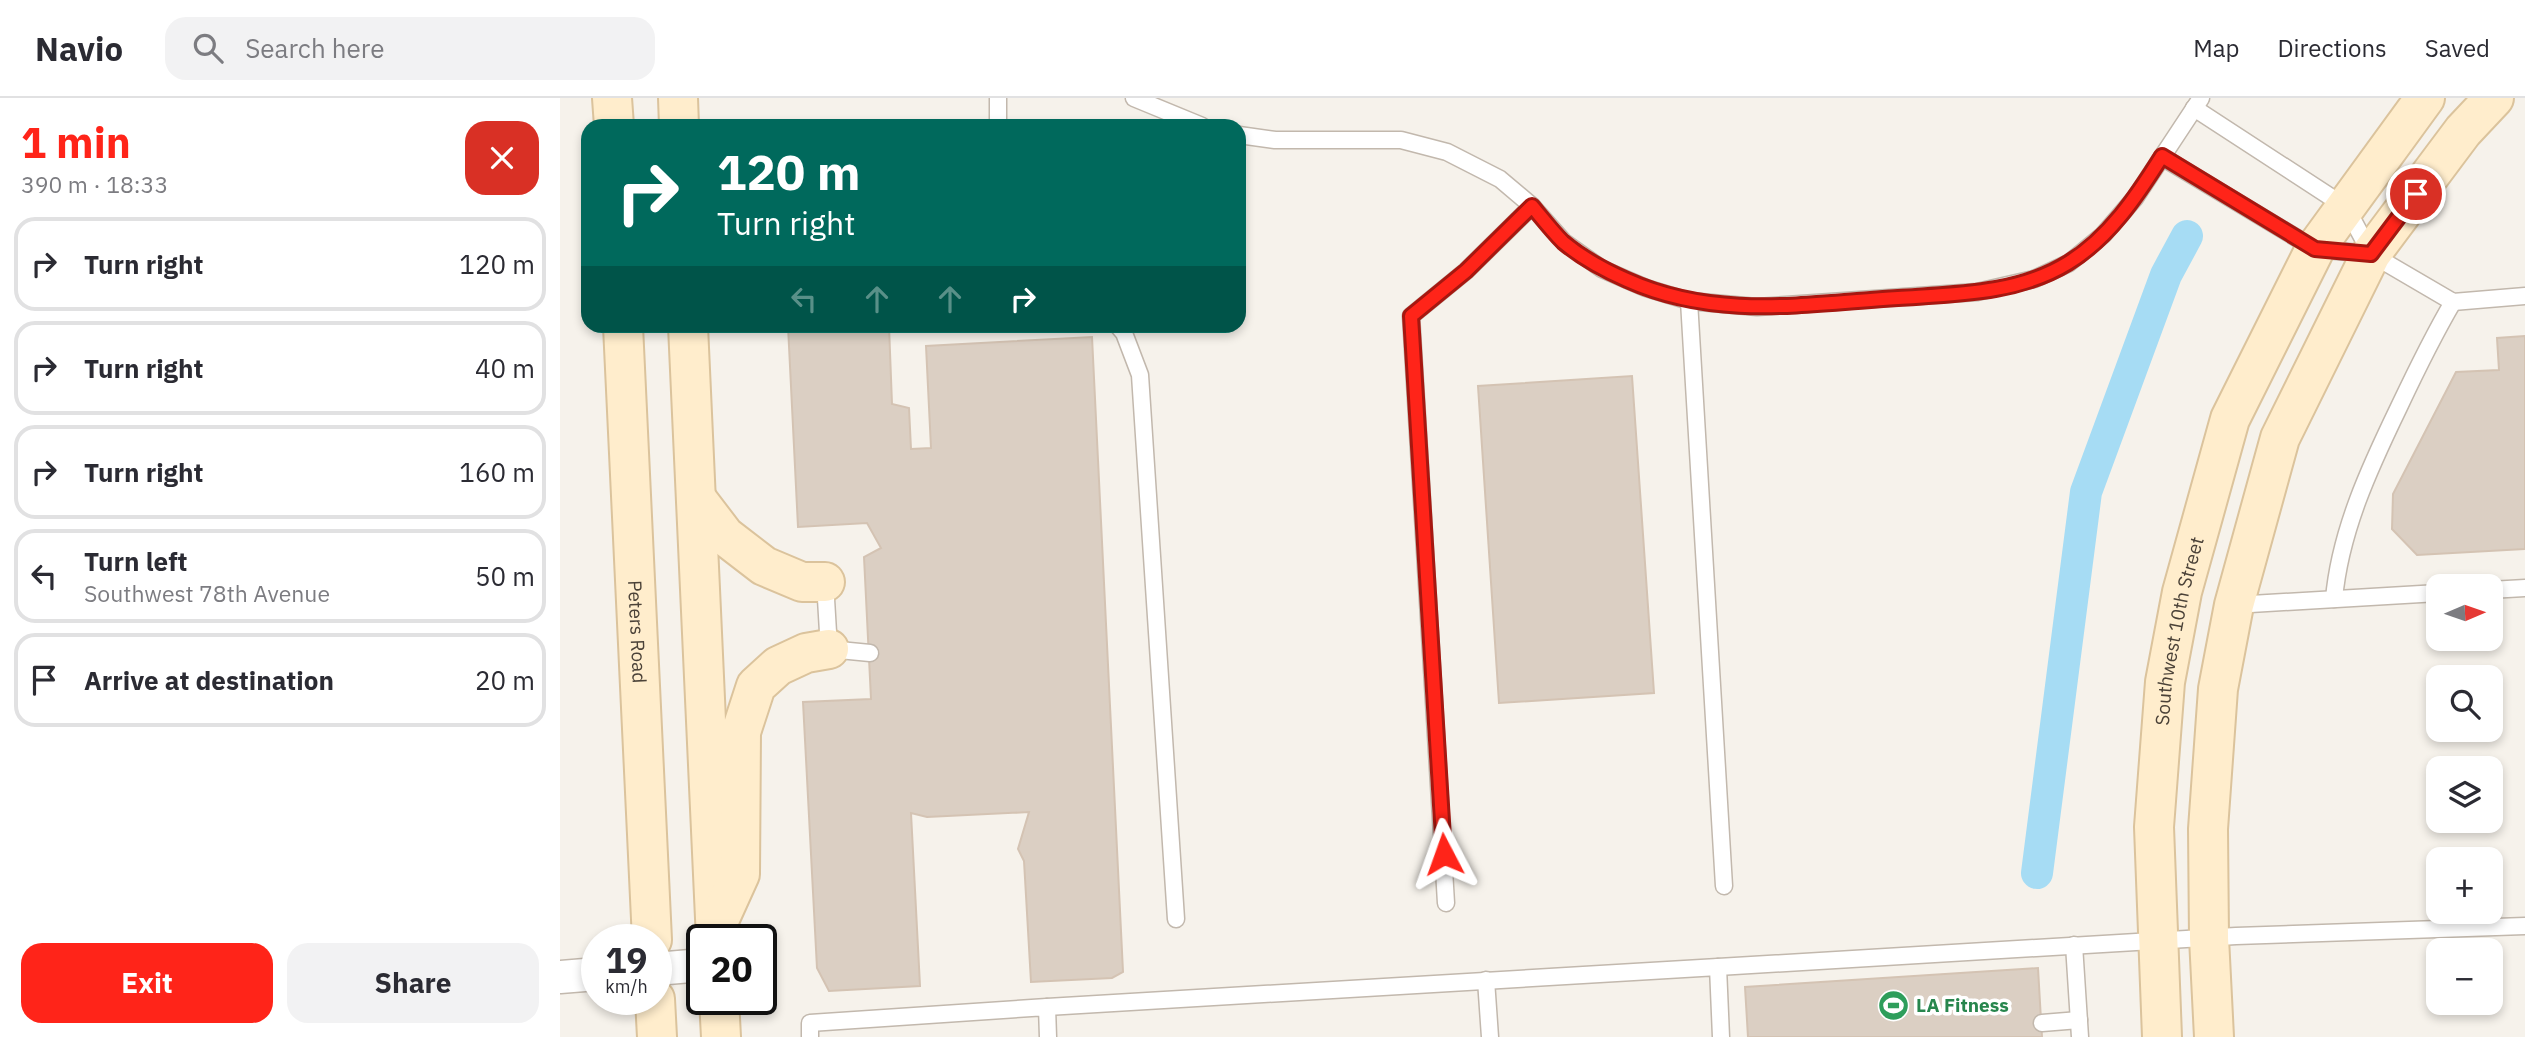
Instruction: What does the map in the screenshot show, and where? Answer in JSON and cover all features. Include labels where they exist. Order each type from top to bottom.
[{"type":"street","points":[[612,98],[614,119]]},
{"type":"street","points":[[678,98],[679,119]]},
{"type":"street","name":"Southwest 10th Street","points":[[2162,1037],[2155,814],[2165,682],[2182,592],[2230,419],[2315,249],[2425,98]]},
{"type":"street","points":[[2214,1037],[2209,938],[2208,830],[2218,689],[2234,605],[2280,438],[2371,254],[2463,131],[2494,98]]},
{"type":"street","name":"Peters Road","points":[[623,333],[651,924]]},
{"type":"street","points":[[688,333],[716,924]]},
{"type":"street","points":[[696,498],[725,537],[764,566],[802,582],[825,582]]},
{"type":"street","points":[[720,924],[740,874],[741,732],[756,687],[778,666],[806,653],[829,649]]},
{"type":"street","points":[[560,977],[581,975]]},
{"type":"street","points":[[656,1015],[657,1037]]},
{"type":"street","points":[[720,1015],[721,1037]]},
{"type":"lane","points":[[998,98],[998,119]]},
{"type":"lane","points":[[1133,98],[1185,119]]},
{"type":"lane","points":[[1246,136],[1275,140],[1401,139],[1447,152],[1500,179],[1532,206],[1564,242],[1602,269],[1646,288],[1689,301],[1757,307],[1977,292],[2034,279],[2069,263],[2104,235],[2135,198],[2198,103],[2346,207],[2371,254]]},
{"type":"lane","points":[[2162,156],[2315,249],[2371,254],[2454,302],[2525,296]]},
{"type":"lane","points":[[1447,903],[1411,316],[1466,271],[1532,206]]},
{"type":"lane","points":[[1689,301],[1724,886]]},
{"type":"lane","points":[[2334,599],[2336,573],[2365,478],[2434,334],[2454,302]]},
{"type":"lane","points":[[1124,333],[1140,375],[1176,919]]},
{"type":"lane","points":[[825,582],[829,649],[870,653]]},
{"type":"lane","points":[[2503,589],[2525,588]]},
{"type":"lane","points":[[2234,605],[2426,594]]},
{"type":"lane","points":[[810,1037],[810,1023],[1047,1007],[2158,940],[2525,926]]},
{"type":"lane","points":[[2042,1023],[2079,1029],[2074,945]]},
{"type":"lane","points":[[1718,967],[1721,1037]]},
{"type":"lane","points":[[1486,980],[1490,1037]]},
{"type":"lane","points":[[1047,1007],[1048,1037]]},
{"type":"building","points":[[788,333],[889,333],[892,404],[909,408],[911,449],[931,448],[926,346],[1092,337],[1123,972],[1112,978],[1031,982],[1024,861],[1018,849],[1029,812],[927,817],[911,813],[920,986],[829,991],[817,968],[803,702],[871,699],[864,557],[881,548],[867,523],[798,527]]},
{"type":"building","points":[[2525,336],[2525,549],[2417,555],[2392,529],[2393,494],[2456,372],[2499,370],[2497,338]]},
{"type":"building","points":[[1632,376],[1654,693],[1499,703],[1478,386]]},
{"type":"building","name":"LA Fitness","points":[[2038,968],[2042,1037],[1748,1037],[1745,987]]},
{"type":"waterway","points":[[2037,873],[2086,492],[2166,275],[2187,236]]},
{"type":"place","name":"LA Fitness","points":[[1893,1005]]},
{"type":"route","points":[[1444,854],[1411,316],[1466,271],[1532,206],[1564,242],[1602,269],[1646,288],[1689,301],[1757,307],[1977,292],[2034,279],[2069,263],[2104,235],[2135,198],[2162,156],[2315,249],[2371,254],[2416,194]]}]
